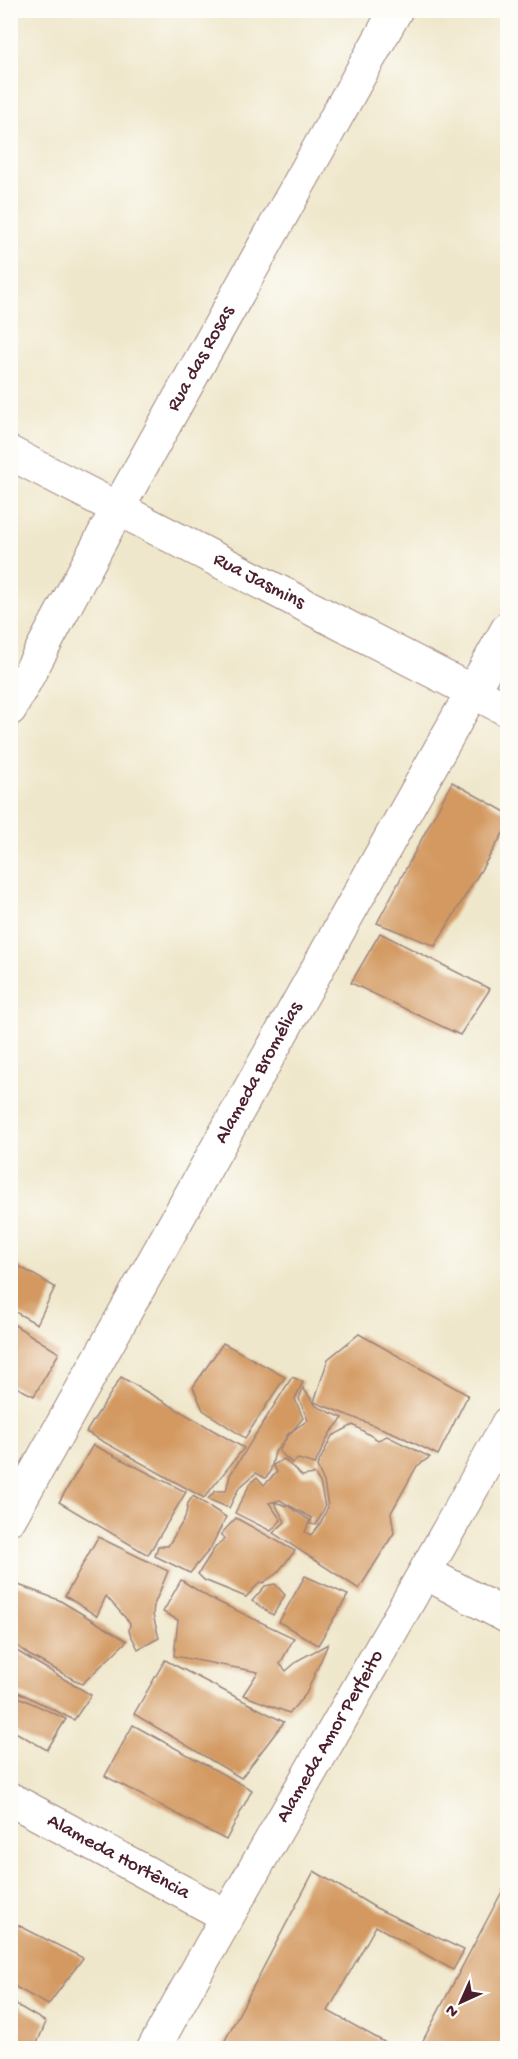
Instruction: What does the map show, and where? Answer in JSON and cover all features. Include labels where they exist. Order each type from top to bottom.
[{"type":"street","name":"Rua das Rosas","points":[[10,709],[118,508],[396,10]]},
{"type":"street","name":"Rua Jasmins","points":[[10,453],[507,710]]},
{"type":"street","name":"Alameda Bromélias","points":[[10,1518],[507,628]]},
{"type":"street","name":"Alameda Amor Perfeito","points":[[154,2049],[226,1916],[426,1573],[507,1423]]},
{"type":"street","points":[[426,1573],[507,1617]]},
{"type":"street","name":"Alameda Hortência","points":[[10,1800],[226,1916]]},
{"type":"building","points":[[452,782],[507,813],[507,827],[435,946],[377,923]]},
{"type":"building","points":[[380,933],[490,989],[460,1035],[351,983]]},
{"type":"building","points":[[10,1261],[55,1287],[37,1324],[10,1309]]},
{"type":"building","points":[[10,1322],[59,1353],[34,1396],[10,1384]]},
{"type":"building","points":[[359,1334],[468,1395],[438,1455],[396,1434],[314,1402],[328,1359]]},
{"type":"building","points":[[223,1343],[285,1377],[245,1438],[203,1410],[193,1387]]},
{"type":"building","points":[[121,1377],[244,1448],[204,1498],[86,1432]]},
{"type":"building","points":[[292,1377],[303,1382],[295,1399],[303,1418],[275,1452],[270,1473],[265,1478],[256,1473],[239,1488],[229,1508],[208,1499],[215,1491],[226,1491],[230,1475]]},
{"type":"building","points":[[303,1388],[316,1406],[343,1418],[330,1433],[315,1464],[298,1459],[292,1463],[279,1451],[288,1434],[308,1420],[299,1399]]},
{"type":"building","points":[[353,1425],[378,1440],[387,1436],[430,1457],[417,1466],[391,1513],[394,1533],[359,1589],[273,1533],[285,1522],[274,1502],[288,1506],[310,1520],[305,1532],[311,1535],[320,1524],[328,1507],[324,1482],[317,1466],[332,1436]]},
{"type":"building","points":[[93,1445],[186,1492],[148,1555],[59,1502]]},
{"type":"building","points":[[284,1459],[302,1476],[314,1474],[320,1482],[325,1507],[316,1525],[310,1524],[312,1518],[280,1500],[269,1503],[281,1520],[271,1531],[235,1513],[250,1484],[257,1477],[264,1485],[277,1472],[273,1465]]},
{"type":"building","points":[[193,1496],[226,1517],[210,1549],[190,1573],[155,1556],[158,1546],[168,1546],[185,1518],[188,1503]]},
{"type":"building","points":[[236,1518],[295,1551],[277,1573],[263,1583],[260,1582],[246,1597],[204,1580],[198,1574],[214,1549],[225,1538],[221,1534]]},
{"type":"building","points":[[98,1537],[168,1571],[154,1605],[153,1615],[159,1638],[138,1649],[129,1631],[130,1623],[106,1596],[97,1616],[65,1596]]},
{"type":"building","points":[[305,1576],[348,1595],[318,1645],[279,1622]]},
{"type":"building","points":[[181,1580],[208,1597],[294,1638],[280,1664],[286,1671],[300,1659],[328,1644],[306,1694],[289,1713],[243,1695],[258,1672],[174,1656],[178,1620],[163,1612]]},
{"type":"building","points":[[13,1583],[59,1600],[127,1641],[82,1684],[29,1655],[10,1640],[10,1586]]},
{"type":"building","points":[[275,1584],[285,1595],[273,1615],[252,1601],[265,1586]]},
{"type":"building","points":[[10,1647],[91,1695],[74,1720],[10,1688]]},
{"type":"building","points":[[165,1660],[284,1722],[241,1778],[134,1714]]},
{"type":"building","points":[[10,1693],[66,1719],[47,1750],[10,1729]]},
{"type":"building","points":[[133,1725],[252,1790],[226,1840],[105,1776]]},
{"type":"building","points":[[314,1871],[376,1908],[464,1950],[453,1970],[376,1926],[328,2011],[395,2048],[221,2048]]},
{"type":"building","points":[[505,1886],[507,2047],[419,2048]]},
{"type":"building","points":[[10,1921],[83,1958],[48,2005],[10,1984]]},
{"type":"building","points":[[10,2001],[46,2022],[35,2048],[10,2048]]}]
